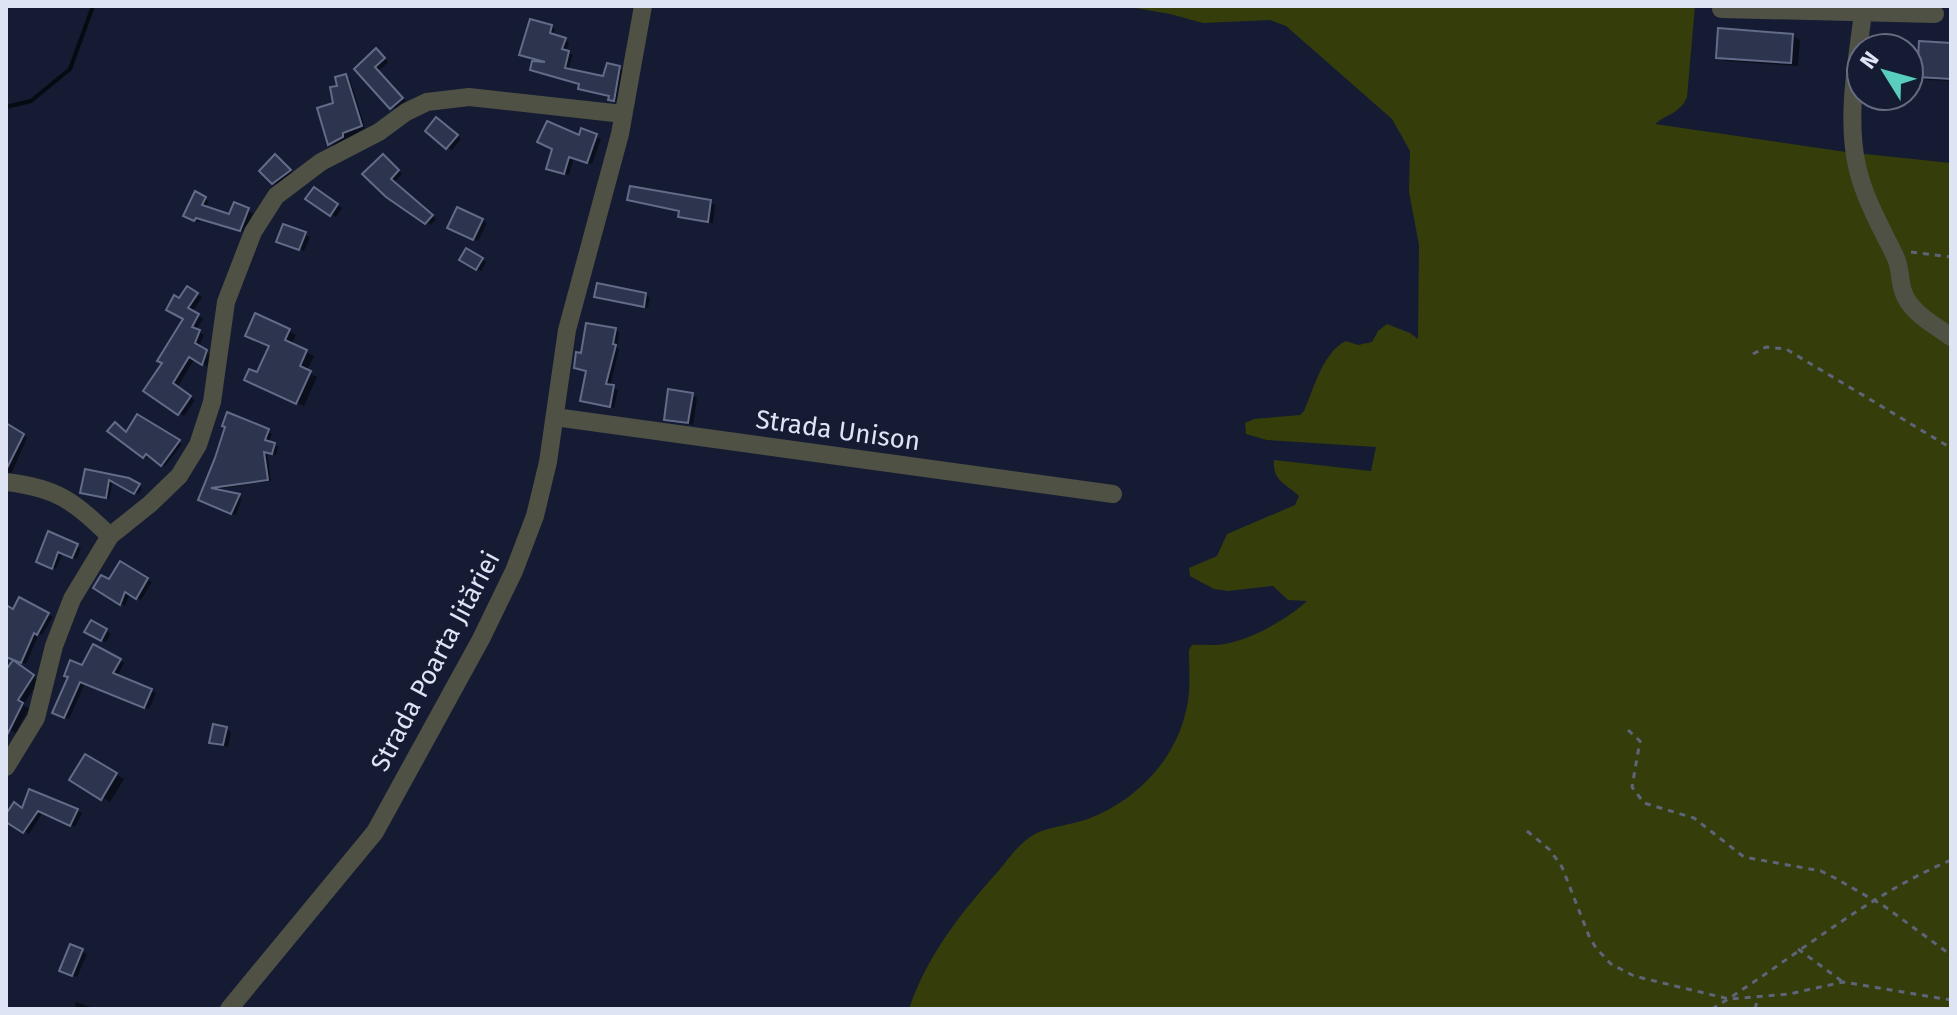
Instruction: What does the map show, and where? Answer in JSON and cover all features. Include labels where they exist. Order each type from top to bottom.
[{"type":"street","name":"Strada Poarta Jităriei","points":[[229,1009],[375,832],[475,651],[514,571],[535,516],[548,462],[567,330],[620,134],[643,6]]},
{"type":"street","points":[[1911,6],[1943,16]]},
{"type":"street","points":[[1721,9],[1851,10],[1943,16]]},
{"type":"street","points":[[1851,10],[1855,162],[1875,218],[1900,266],[1907,300],[1923,317],[1951,337]]},
{"type":"street","points":[[6,767],[36,718],[54,646],[72,599],[110,536],[179,476],[198,445],[212,402],[226,302],[253,232],[276,196],[321,162],[379,132],[406,112],[427,102],[469,97],[623,114]]},
{"type":"street","name":"Strada Unison","points":[[555,417],[1113,494]]},
{"type":"street","points":[[6,482],[54,491],[79,507],[110,536]]},
{"type":"path","points":[[1891,248],[1951,257]]},
{"type":"path","points":[[1753,354],[1766,347],[1786,349],[1951,448]]},
{"type":"path","points":[[1628,730],[1640,741],[1632,787],[1644,803],[1694,818],[1744,857],[1821,871],[1875,901],[1951,955]]},
{"type":"path","points":[[1527,831],[1550,850],[1562,867],[1589,936],[1604,959],[1634,976],[1729,999],[1758,998],[1843,982],[1951,1000]]},
{"type":"path","points":[[1712,1009],[1798,949],[1903,883],[1951,860]]},
{"type":"path","points":[[1798,949],[1843,982]]},
{"type":"path","points":[[1755,1009],[1758,998]]},
{"type":"green space","points":[[1124,6],[1695,6],[1687,97],[1677,110],[1655,124],[1846,152],[1951,163],[1951,1009],[909,1009],[926,970],[948,934],[1021,845],[1040,832],[1088,819],[1108,810],[1126,799],[1156,770],[1169,753],[1185,714],[1189,693],[1189,650],[1192,645],[1220,645],[1246,638],[1279,622],[1307,601],[1288,600],[1273,586],[1228,591],[1214,589],[1190,576],[1189,568],[1217,556],[1227,534],[1295,505],[1299,496],[1275,473],[1274,460],[1371,471],[1376,447],[1267,440],[1246,434],[1245,423],[1254,419],[1300,415],[1325,362],[1346,341],[1358,345],[1372,342],[1378,331],[1387,324],[1418,339],[1419,245],[1409,192],[1410,151],[1392,119],[1286,26],[1270,20],[1203,23]]},
{"type":"building","points":[[530,19],[552,25],[550,33],[566,38],[562,49],[569,51],[565,68],[603,76],[607,63],[620,66],[614,101],[608,100],[609,96],[578,89],[579,84],[530,70],[532,61],[545,62],[519,55]]},
{"type":"building","points":[[1718,28],[1793,34],[1791,63],[1716,58]]},
{"type":"building","points":[[1925,41],[1951,43],[1951,79],[1925,77]]},
{"type":"building","points":[[376,48],[385,58],[375,67],[403,98],[390,109],[354,69]]},
{"type":"building","points":[[346,74],[362,126],[343,133],[343,137],[328,145],[317,108],[333,103],[330,87],[337,86],[335,77]]},
{"type":"building","points":[[436,117],[458,135],[446,149],[425,131]]},
{"type":"building","points":[[547,121],[579,135],[581,128],[597,134],[587,163],[569,157],[564,174],[546,169],[552,149],[537,142]]},
{"type":"building","points":[[275,154],[291,170],[272,184],[259,171]]},
{"type":"building","points":[[383,154],[399,170],[391,179],[433,215],[425,224],[386,197],[362,174]]},
{"type":"building","points":[[630,186],[711,200],[708,222],[678,217],[679,211],[627,200]]},
{"type":"building","points":[[314,187],[338,204],[330,216],[305,199]]},
{"type":"building","points":[[195,191],[206,197],[202,205],[229,214],[234,202],[249,208],[240,231],[183,216]]},
{"type":"building","points":[[457,207],[483,219],[473,240],[447,228]]},
{"type":"building","points":[[283,224],[306,232],[299,250],[276,242]]},
{"type":"building","points":[[466,248],[483,258],[476,270],[459,260]]},
{"type":"building","points":[[597,283],[646,293],[644,307],[594,297]]},
{"type":"building","points":[[187,286],[198,293],[188,308],[199,314],[192,327],[200,330],[195,343],[207,350],[202,365],[189,357],[173,383],[191,396],[178,415],[143,391],[162,363],[157,361],[183,319],[166,310],[174,295],[179,298]]},
{"type":"building","points":[[255,313],[290,329],[285,340],[307,350],[300,366],[311,371],[296,404],[244,380],[249,369],[257,372],[269,346],[245,336]]},
{"type":"building","points":[[586,323],[616,328],[613,344],[616,345],[606,384],[614,385],[610,407],[580,401],[586,371],[574,368],[576,352],[581,353]]},
{"type":"building","points":[[668,389],[693,393],[688,423],[664,420]]},
{"type":"building","points":[[227,412],[269,429],[265,440],[275,443],[272,454],[264,452],[268,480],[211,488],[240,494],[231,514],[198,500],[215,458]]},
{"type":"building","points":[[137,414],[180,440],[161,466],[146,454],[143,458],[107,431],[115,422],[126,432]]},
{"type":"building","points":[[6,423],[24,434],[6,470]]},
{"type":"building","points":[[85,469],[129,478],[140,484],[134,494],[109,480],[106,498],[80,493]]},
{"type":"building","points":[[48,531],[78,544],[72,558],[58,552],[52,569],[36,562]]},
{"type":"building","points":[[120,561],[148,578],[136,599],[125,592],[120,605],[93,588],[101,575],[109,579]]},
{"type":"building","points":[[19,597],[49,613],[37,635],[34,633],[21,663],[6,657],[6,605],[13,609]]},
{"type":"building","points":[[91,620],[107,629],[101,641],[84,632]]},
{"type":"building","points":[[93,644],[121,659],[113,673],[152,689],[144,708],[80,682],[64,718],[52,713],[68,677],[64,676],[70,660],[82,665]]},
{"type":"building","points":[[13,660],[34,675],[18,700],[23,703],[6,737],[6,670]]},
{"type":"building","points":[[213,724],[227,727],[223,745],[209,743]]},
{"type":"building","points":[[85,754],[117,773],[101,800],[69,780]]},
{"type":"building","points":[[29,789],[78,809],[70,826],[38,811],[23,833],[6,822],[6,814],[14,802],[22,808]]},
{"type":"building","points":[[70,944],[83,949],[72,976],[59,971]]},
{"type":"waterway","points":[[6,107],[31,101],[70,69],[93,6]]}]
